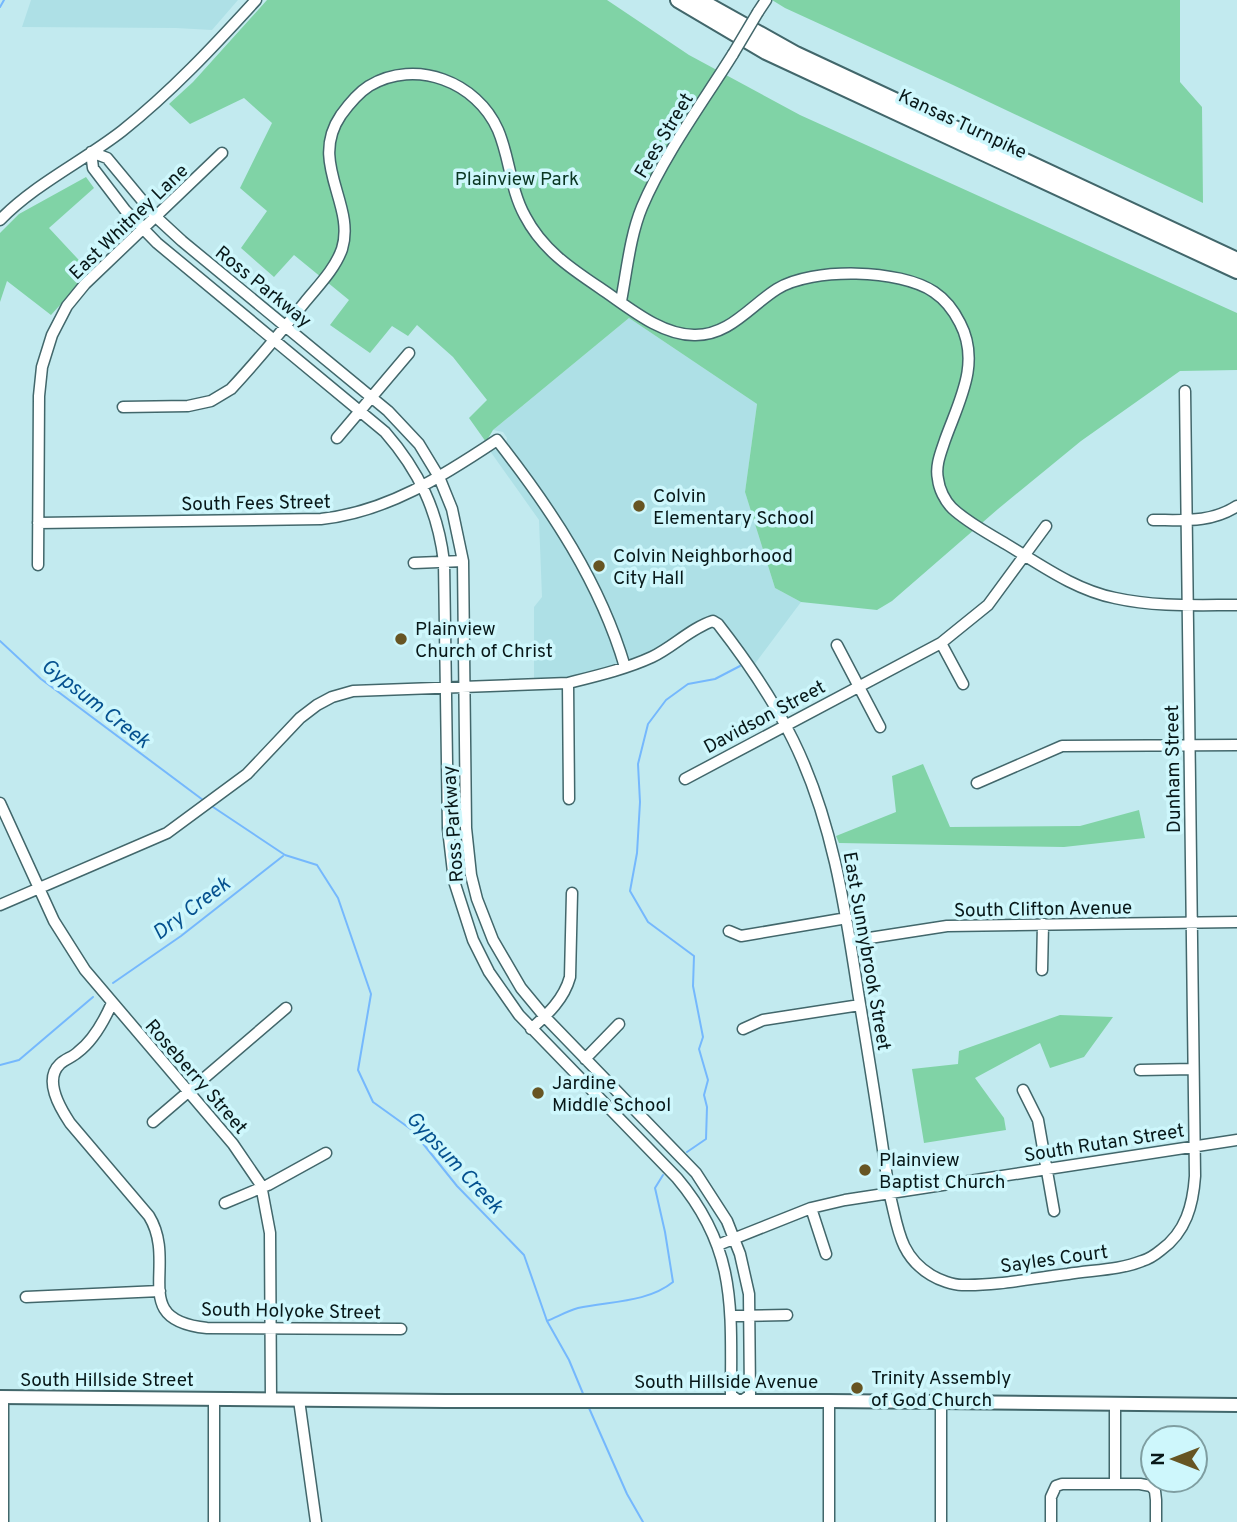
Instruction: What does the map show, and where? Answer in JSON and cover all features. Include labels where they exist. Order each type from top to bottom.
[{"type":"highway","name":"Kansas Turnpike","points":[[678,0],[775,56],[1237,271]]},
{"type":"highway","name":"Kansas Turnpike","points":[[699,0],[796,54],[1237,260]]},
{"type":"main road","name":"South Hillside Street","points":[[2,1397],[215,1399]]},
{"type":"main road","name":"South Hillside Avenue","points":[[215,1399],[1237,1405]]},
{"type":"street","points":[[0,220],[60,173],[120,132],[169,92],[256,0]]},
{"type":"street","name":"Fees Street","points":[[621,301],[633,237],[641,209],[654,181],[766,0]]},
{"type":"street","points":[[124,407],[188,406],[211,401],[231,389],[323,280],[342,248],[344,224],[330,170],[329,149],[333,126],[365,88],[387,77],[410,73],[434,75],[452,82],[476,99],[489,114],[499,132],[512,185],[525,216],[540,240],[559,260],[674,332],[694,335],[712,333],[729,326],[781,287],[812,276],[891,276],[917,282],[939,295],[954,311],[963,327],[970,364],[967,382],[938,462],[937,476],[949,505],[1025,556],[1080,587],[1111,598],[1145,604],[1237,605]]},
{"type":"street","name":"Ross Parkway","points":[[91,152],[107,158],[156,217],[182,242],[404,426],[419,444],[439,477],[452,509],[463,561],[466,828],[477,899],[493,940],[512,975],[545,1017],[696,1173],[719,1205],[736,1238],[745,1273],[750,1316],[750,1395],[740,1402],[731,1395],[732,1316],[727,1275],[718,1245],[699,1208],[677,1178],[531,1030],[507,1000],[472,940],[459,902],[451,864],[448,829],[444,562],[439,528],[423,485],[400,449],[385,432],[169,254],[143,229],[93,167],[91,152]]},
{"type":"street","name":"East Whitney Lane","points":[[38,565],[38,396],[42,367],[52,335],[67,306],[85,284],[222,153]]},
{"type":"street","points":[[337,438],[408,353]]},
{"type":"street","name":"Dunham Street","points":[[1185,391],[1194,1146]]},
{"type":"street","name":"South Fees Street","points":[[38,523],[321,519],[348,516],[383,505],[439,477],[497,440],[531,484],[580,560],[599,599],[625,667]]},
{"type":"street","points":[[1153,520],[1198,520],[1224,514],[1237,506]]},
{"type":"street","name":"Davidson Street","points":[[685,779],[941,643],[988,606],[1046,526]]},
{"type":"street","points":[[414,563],[463,561]]},
{"type":"street","name":"East Sunnybrook Street","points":[[625,667],[651,657],[705,623],[713,621],[746,659],[785,725],[816,795],[839,877],[889,1192]]},
{"type":"street","points":[[941,643],[963,684]]},
{"type":"street","points":[[837,645],[880,727]]},
{"type":"street","points":[[0,905],[167,833],[247,774],[300,718],[332,697],[353,691],[568,682],[625,667]]},
{"type":"street","points":[[568,682],[569,799]]},
{"type":"street","points":[[977,783],[1062,746],[1237,745]]},
{"type":"street","name":"Roseberry Street","points":[[0,803],[54,921],[85,970],[233,1144],[261,1188],[270,1233],[271,1399]]},
{"type":"street","points":[[531,1030],[567,989],[570,977],[572,893]]},
{"type":"street","points":[[729,932],[741,936],[847,918]]},
{"type":"street","name":"South Clifton Avenue","points":[[850,941],[947,926],[1237,922]]},
{"type":"street","points":[[1042,970],[1043,924]]},
{"type":"street","points":[[26,1297],[160,1291],[160,1257],[156,1228],[70,1123],[59,1107],[54,1089],[53,1076],[59,1064],[80,1052],[95,1035],[112,1003]]},
{"type":"street","points":[[743,1029],[763,1020],[860,1005]]},
{"type":"street","points":[[153,1122],[286,1008]]},
{"type":"street","points":[[585,1059],[619,1024]]},
{"type":"street","points":[[1140,1070],[1193,1069]]},
{"type":"street","points":[[1023,1090],[1038,1120],[1054,1211]]},
{"type":"street","name":"South Rutan Street","points":[[718,1245],[811,1209],[845,1200],[1237,1140]]},
{"type":"street","name":"Sayles Court","points":[[889,1192],[898,1235],[913,1260],[932,1276],[958,1285],[989,1284],[1116,1267],[1141,1262],[1152,1256],[1164,1248],[1179,1231],[1194,1197],[1194,1146]]},
{"type":"street","points":[[225,1203],[261,1188],[326,1153]]},
{"type":"street","points":[[811,1209],[826,1254]]},
{"type":"street","name":"South Holyoke Street","points":[[160,1291],[167,1316],[187,1326],[401,1329]]},
{"type":"street","points":[[732,1316],[787,1315]]},
{"type":"street","points":[[2,1397],[3,1522]]},
{"type":"street","points":[[214,1522],[215,1399]]},
{"type":"street","points":[[299,1399],[316,1522]]},
{"type":"street","points":[[829,1401],[829,1522]]},
{"type":"street","points":[[941,1402],[941,1522]]},
{"type":"street","points":[[1115,1404],[1115,1484]]},
{"type":"street","points":[[1051,1522],[1051,1497],[1056,1486],[1115,1484],[1151,1486],[1155,1492],[1156,1522]]},
{"type":"shaded area","points":[[31,0],[238,0],[212,30],[22,27]]},
{"type":"shaded area","name":"Colvin Elementary School","points":[[629,318],[757,404],[745,492],[775,588],[801,602],[754,665],[718,618],[713,616],[705,617],[665,645],[631,660],[578,676],[534,680],[534,607],[542,597],[539,520],[490,451],[501,449],[507,438],[503,432],[493,430]]},
{"type":"green space","name":"Plainview Park","points":[[267,0],[607,0],[689,55],[800,115],[1237,313],[1237,370],[1180,371],[1081,441],[892,601],[877,610],[801,602],[775,588],[745,492],[757,404],[629,318],[493,430],[486,442],[469,418],[487,400],[453,357],[417,325],[408,336],[392,326],[370,353],[330,325],[349,300],[294,255],[274,277],[241,248],[267,211],[240,188],[272,123],[244,98],[190,124],[169,104],[193,82]]},
{"type":"green space","points":[[772,0],[1180,0],[1180,82],[1202,107],[1203,203],[785,8]]},
{"type":"green space","points":[[86,177],[94,188],[49,228],[90,272],[51,315],[7,281],[0,302],[0,233],[19,214]]},
{"type":"green space","points":[[923,764],[950,827],[1080,826],[1139,810],[1145,838],[1064,847],[839,843],[836,836],[896,812],[892,776]]},
{"type":"green space","points":[[1060,1015],[1113,1017],[1084,1057],[1050,1068],[1040,1043],[975,1078],[1004,1118],[1006,1130],[924,1143],[912,1069],[958,1064],[959,1051]]},
{"type":"waterway","name":"Gypsum Creek","points":[[0,7],[4,0]]},
{"type":"waterway","name":"Gypsum Creek","points":[[0,641],[41,679],[203,800]]},
{"type":"waterway","points":[[687,1152],[706,1139],[707,1107],[704,1095],[708,1080],[699,1049],[703,1037],[693,986],[694,956],[648,922],[630,891],[637,853],[640,802],[638,764],[648,724],[666,700],[688,684],[715,679],[740,666]]},
{"type":"waterway","name":"Gypsum Creek","points":[[210,805],[285,855],[317,865],[338,898],[371,994],[358,1070],[373,1102],[412,1130],[457,1186],[524,1255],[547,1321],[569,1360],[584,1396]]},
{"type":"waterway","name":"Dry Creek","points":[[113,983],[181,936],[283,856]]},
{"type":"waterway","name":"Dry Creek","points":[[0,1065],[19,1060],[93,997]]},
{"type":"waterway","points":[[547,1321],[578,1308],[640,1298],[673,1282],[655,1188],[663,1175]]},
{"type":"waterway","name":"Gypsum Creek","points":[[589,1408],[627,1494],[643,1522]]},
{"type":"place","name":"Colvin Elementary School","points":[[639,506]]},
{"type":"place","name":"Colvin Neighborhood City Hall","points":[[599,566]]},
{"type":"place","name":"Plainview Church of Christ","points":[[401,639]]},
{"type":"place","name":"Jardine Middle School","points":[[538,1093]]},
{"type":"place","name":"Plainview Baptist Church","points":[[865,1170]]},
{"type":"place","name":"Trinity Assembly of God Church","points":[[857,1388]]}]
